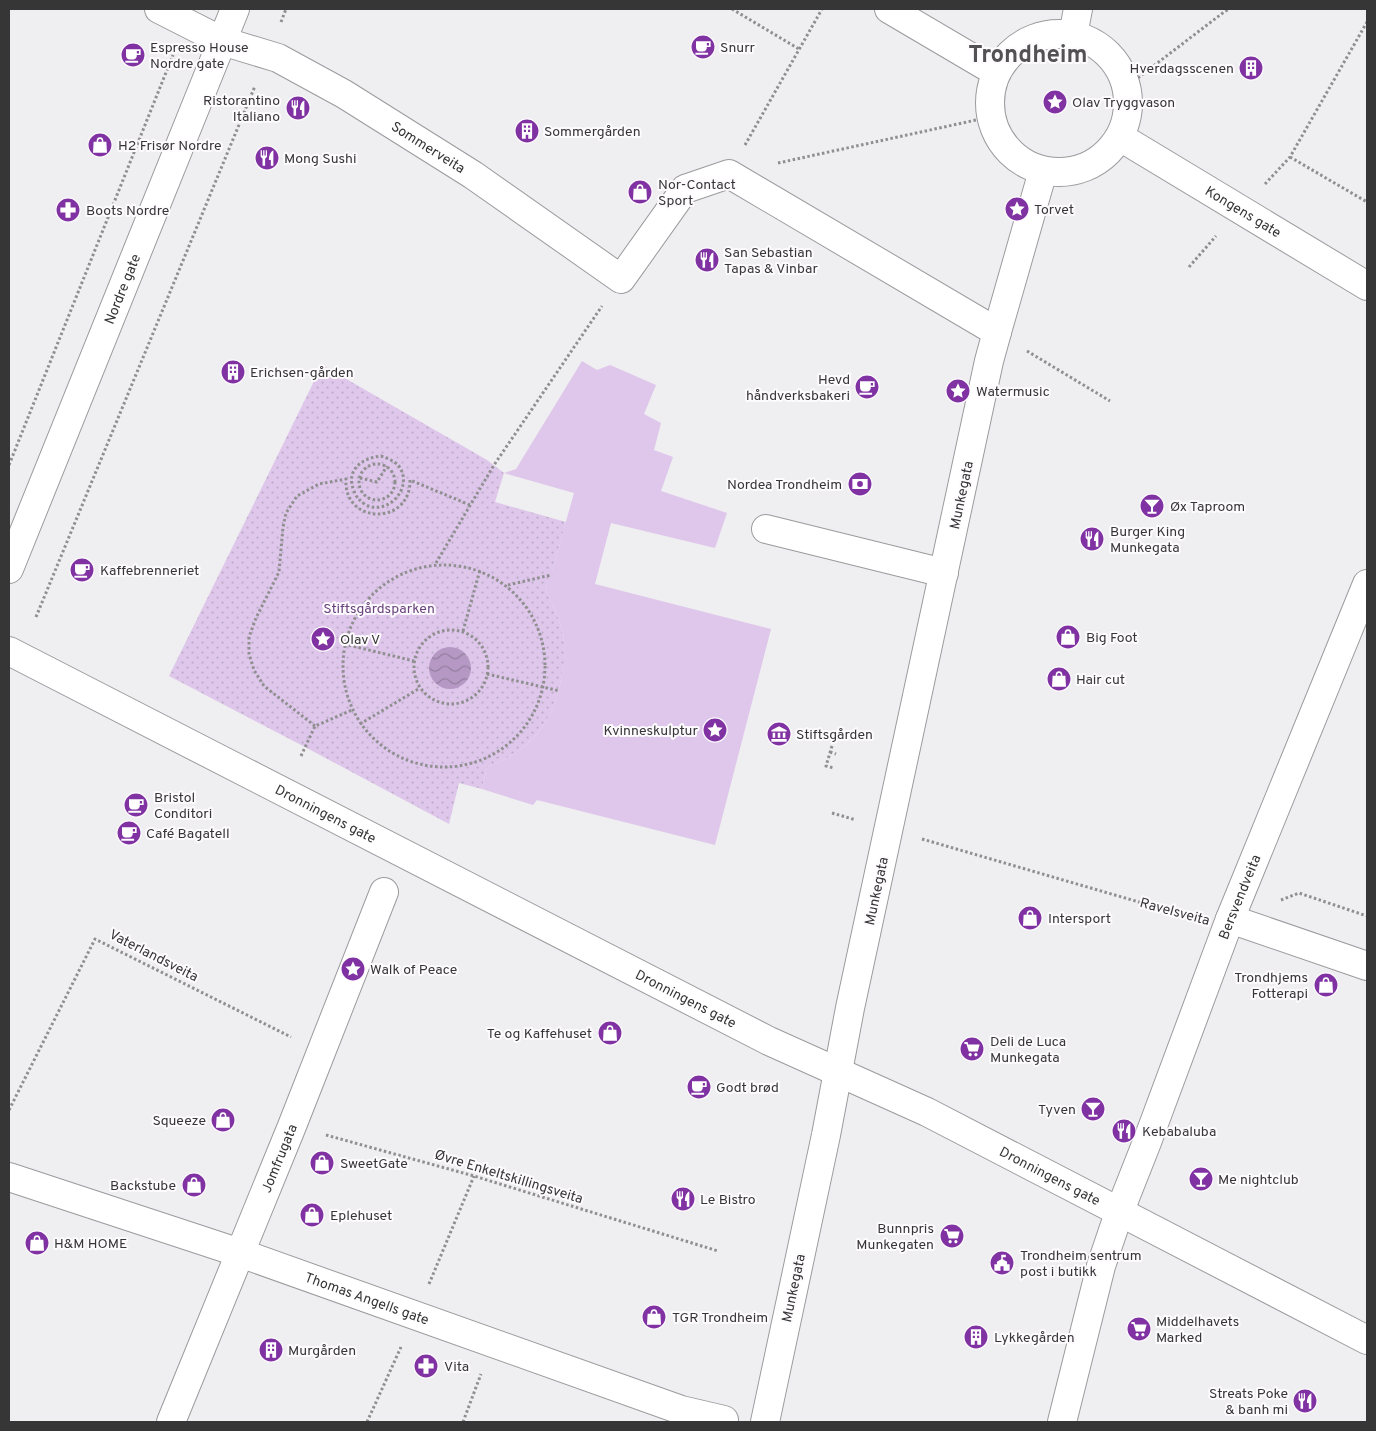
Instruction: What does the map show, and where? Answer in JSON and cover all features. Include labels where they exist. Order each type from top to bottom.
[{"type":"street","name":"Nordre gate","points":[[9,569],[235,9]]},
{"type":"street","points":[[888,9],[996,72]]},
{"type":"street","points":[[1073,35],[1078,9]]},
{"type":"street","name":"Sommerveita","points":[[171,15],[222,41],[273,57],[344,94],[473,175],[621,279]]},
{"type":"street","points":[[1050,34],[1073,35],[1091,41],[1107,53],[1119,68],[1126,87],[1128,104],[1126,121],[1120,137],[1106,154],[1087,166],[1066,172],[1043,171],[1024,164],[1009,152],[997,136],[990,117],[989,94],[996,72],[1009,54],[1028,40],[1050,34]]},
{"type":"street","name":"Kongens gate","points":[[1120,137],[1367,286]]},
{"type":"street","points":[[621,279],[684,189],[729,174],[997,332],[1043,171]]},
{"type":"street","name":"Munkegata","points":[[765,1422],[824,1145],[850,1008],[997,332]]},
{"type":"street","points":[[766,529],[944,573]]},
{"type":"street","name":"Bersvendveita","points":[[1062,1422],[1101,1266],[1119,1212],[1230,919],[1367,584]]},
{"type":"street","name":"Dronningens gate","points":[[9,651],[760,1036],[927,1112],[1367,1340]]},
{"type":"street","name":"Jomfrugata","points":[[171,1422],[292,1126],[384,892]]},
{"type":"street","name":"Ravelsveita","points":[[1230,919],[1367,966]]},
{"type":"street","name":"Thomas Angells gate","points":[[9,1177],[240,1253],[681,1410],[724,1420]]},
{"type":"path","points":[[36,617],[273,57],[286,9]]},
{"type":"path","points":[[732,9],[799,49]]},
{"type":"path","points":[[729,174],[822,9]]},
{"type":"path","points":[[1126,87],[1229,9]]},
{"type":"path","points":[[9,465],[171,15]]},
{"type":"path","points":[[1367,22],[1290,157],[1367,202]]},
{"type":"path","points":[[729,174],[990,117]]},
{"type":"path","points":[[436,564],[494,465],[621,279]]},
{"type":"path","points":[[997,332],[1110,401]]},
{"type":"path","points":[[348,479],[356,496],[363,503],[372,507],[386,506],[400,495],[403,485],[402,474],[398,466],[381,456],[367,458],[362,461],[348,479],[346,489],[350,500],[360,509],[371,514],[384,514],[397,509],[406,499],[410,480]]},
{"type":"path","points":[[367,458],[369,466]]},
{"type":"path","points":[[373,464],[387,466],[395,477],[396,484],[393,491],[388,497],[384,498],[374,500],[367,497],[359,486],[362,472],[373,464]]},
{"type":"path","points":[[360,478],[377,482],[387,466]]},
{"type":"path","points":[[315,726],[264,686],[254,670],[249,654],[249,636],[279,572],[286,513],[297,496],[304,492],[319,484],[348,479]]},
{"type":"path","points":[[403,480],[410,480],[470,505]]},
{"type":"path","points":[[384,498],[386,506]]},
{"type":"path","points":[[436,564],[459,564],[480,570],[508,585],[527,606],[541,631],[546,658],[544,687],[532,718],[510,744],[481,761],[448,768],[414,763],[384,748],[360,724],[352,710],[343,677],[344,644],[356,613],[377,588],[404,572],[436,564]]},
{"type":"path","points":[[463,632],[480,570]]},
{"type":"path","points":[[508,585],[551,575]]},
{"type":"path","points":[[449,630],[463,632],[475,640],[482,648],[488,663],[488,674],[483,685],[475,695],[465,701],[452,704],[440,702],[429,697],[420,688],[416,680],[414,661],[418,649],[426,639],[437,633],[449,630]]},
{"type":"path","points":[[344,644],[414,661]]},
{"type":"path","points":[[488,674],[560,691]]},
{"type":"path","points":[[360,724],[420,688]]},
{"type":"path","points":[[301,756],[315,726],[352,710]]},
{"type":"path","points":[[832,746],[826,766],[834,768]]},
{"type":"path","points":[[830,752],[836,754]]},
{"type":"path","name":"Ravelsveita","points":[[981,856],[1214,923],[1230,919]]},
{"type":"path","name":"Vaterlandsveita","points":[[9,1110],[95,938],[321,1052]]},
{"type":"path","name":"Øvre Enkeltskillingsveita","points":[[292,1126],[474,1176],[718,1250]]},
{"type":"path","points":[[463,1422],[492,1343]]},
{"type":"green space","points":[[582,361],[597,370],[610,365],[656,385],[644,414],[661,423],[654,450],[673,457],[661,491],[727,513],[715,548],[611,523],[595,584],[771,629],[715,845],[537,800],[533,805],[482,789],[487,767],[503,760],[528,743],[547,720],[559,691],[564,658],[563,636],[557,615],[545,589],[553,568],[574,493],[504,473],[516,469]]},
{"type":"green space","name":"Stiftsgårdsparken","points":[[322,365],[487,460],[504,473],[495,502],[566,522],[551,575],[545,589],[560,622],[565,647],[563,670],[554,706],[547,720],[528,743],[503,760],[487,767],[482,789],[459,783],[449,824],[169,676]]},
{"type":"water","points":[[446,647],[454,647],[465,653],[471,668],[465,683],[454,689],[446,689],[435,683],[429,672],[429,664],[435,653]]},
{"type":"place","name":"Snurr","points":[[703,47]]},
{"type":"place","name":"Espresso House Nordre gate","points":[[133,55]]},
{"type":"place","name":"Hverdagsscenen","points":[[1251,68]]},
{"type":"place","name":"Olav Tryggvason","points":[[1055,102]]},
{"type":"place","name":"Ristorantino Italiano","points":[[298,108]]},
{"type":"place","name":"Sommergården","points":[[527,131]]},
{"type":"place","name":"H2 Frisør Nordre","points":[[100,145]]},
{"type":"place","name":"Mong Sushi","points":[[267,158]]},
{"type":"place","name":"Nor-Contact Sport","points":[[640,192]]},
{"type":"place","name":"Torvet","points":[[1017,209]]},
{"type":"place","name":"Boots Nordre","points":[[68,210]]},
{"type":"place","name":"San Sebastian Tapas & Vinbar","points":[[707,260]]},
{"type":"place","name":"Erichsen-gården","points":[[233,372]]},
{"type":"place","name":"Hevd håndverksbakeri","points":[[867,387]]},
{"type":"place","name":"Watermusic","points":[[958,391]]},
{"type":"place","name":"Nordea Trondheim","points":[[860,484]]},
{"type":"place","name":"Øx Taproom","points":[[1152,506]]},
{"type":"place","name":"Burger King Munkegata","points":[[1092,539]]},
{"type":"place","name":"Kaffebrenneriet","points":[[82,570]]},
{"type":"place","name":"Big Foot","points":[[1068,637]]},
{"type":"place","name":"Olav V","points":[[323,639]]},
{"type":"place","name":"Hair cut","points":[[1059,679]]},
{"type":"place","name":"Kvinneskulptur","points":[[715,730]]},
{"type":"place","name":"Stiftsgården","points":[[779,734]]},
{"type":"place","name":"Bristol Conditori","points":[[136,805]]},
{"type":"place","name":"Café Bagatell","points":[[129,833]]},
{"type":"place","name":"Intersport","points":[[1030,918]]},
{"type":"place","name":"Walk of Peace","points":[[353,969]]},
{"type":"place","name":"Trondhjems Fotterapi","points":[[1326,985]]},
{"type":"place","name":"Te og Kaffehuset","points":[[610,1033]]},
{"type":"place","name":"Deli de Luca Munkegata","points":[[972,1049]]},
{"type":"place","name":"Godt brød","points":[[699,1087]]},
{"type":"place","name":"Tyven","points":[[1093,1109]]},
{"type":"place","name":"Squeeze","points":[[223,1120]]},
{"type":"place","name":"Kebabaluba","points":[[1124,1131]]},
{"type":"place","name":"SweetGate","points":[[322,1163]]},
{"type":"place","name":"Me nightclub","points":[[1201,1179]]},
{"type":"place","name":"Backstube","points":[[194,1185]]},
{"type":"place","name":"Le Bistro","points":[[683,1199]]},
{"type":"place","name":"Eplehuset","points":[[312,1215]]},
{"type":"place","name":"Bunnpris Munkegaten","points":[[952,1236]]},
{"type":"place","name":"H&M HOME","points":[[37,1243]]},
{"type":"place","name":"Trondheim sentrum post i butikk","points":[[1002,1263]]},
{"type":"place","name":"TGR Trondheim","points":[[654,1317]]},
{"type":"place","name":"Middelhavets Marked","points":[[1139,1329]]},
{"type":"place","name":"Lykkegården","points":[[976,1337]]},
{"type":"place","name":"Murgården","points":[[271,1350]]},
{"type":"place","name":"Vita","points":[[426,1366]]},
{"type":"place","name":"Streats Poke & banh mi","points":[[1305,1401]]},
{"type":"district","name":"Trondheim","points":[[1028,54]]}]
